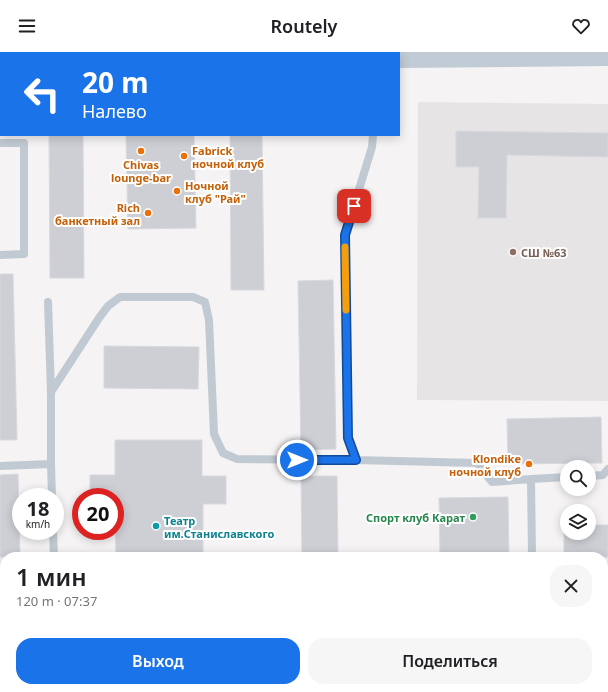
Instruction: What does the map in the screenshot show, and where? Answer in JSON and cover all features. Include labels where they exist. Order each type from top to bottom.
[{"type":"street","points":[[400,57],[608,55]]},
{"type":"lane","points":[[356,460],[348,438],[345,235],[372,147],[373,136]]},
{"type":"lane","points":[[0,143],[24,143],[24,254],[0,255]]},
{"type":"lane","points":[[52,392],[99,318],[108,306],[120,297],[193,297],[205,302],[209,320],[214,434],[223,453],[237,459],[477,463],[492,482],[560,477]]},
{"type":"lane","points":[[48,302],[52,392],[52,488]]},
{"type":"lane","points":[[0,466],[51,464]]},
{"type":"lane","points":[[596,476],[604,475],[608,469]]},
{"type":"lane","points":[[531,479],[532,552]]},
{"type":"lane","points":[[53,540],[54,552]]},
{"type":"shaded area","name":"СШ №63","points":[[418,102],[608,104],[608,401],[417,400]]},
{"type":"building","points":[[456,131],[608,133],[608,157],[507,155],[506,218],[478,218],[479,167],[456,167]]},
{"type":"building","points":[[49,136],[83,136],[84,278],[50,278]]},
{"type":"building","points":[[126,136],[194,136],[196,228],[128,229]]},
{"type":"building","points":[[230,136],[262,136],[264,290],[231,290]]},
{"type":"building","points":[[0,274],[13,274],[17,440],[0,440]]},
{"type":"building","points":[[333,280],[336,449],[301,450],[298,281]]},
{"type":"building","points":[[104,346],[199,347],[198,389],[104,388]]},
{"type":"building","points":[[601,417],[602,463],[596,463],[596,460],[560,460],[560,463],[508,464],[507,419]]},
{"type":"building","name":"Театр им.Станиславского","points":[[115,440],[202,440],[202,476],[226,476],[226,504],[203,504],[203,552],[116,552],[116,540],[124,540],[124,488],[90,488],[90,475],[115,475]]},
{"type":"building","points":[[18,474],[18,488],[12,488],[12,540],[20,540],[20,552],[0,552],[0,475]]},
{"type":"building","points":[[301,476],[337,476],[338,552],[302,552]]},
{"type":"building","points":[[508,497],[509,552],[440,552],[439,498]]},
{"type":"building","points":[[596,525],[608,525],[608,552],[564,552],[564,540],[596,540]]},
{"type":"slow traffic","points":[[345,247],[346,310]]},
{"type":"place","name":"Chivas lounge-bar","points":[[141,151]]},
{"type":"place","name":"Fabrick ночной клуб","points":[[184,156]]},
{"type":"place","name":"Ночной клуб \"Рай\"","points":[[177,191]]},
{"type":"place","name":"Rich банкетный зал","points":[[148,213]]},
{"type":"place","name":"СШ №63","points":[[513,252]]},
{"type":"place","name":"Klondike ночной клуб","points":[[529,464]]},
{"type":"place","name":"Спорт клуб Карат","points":[[473,517]]},
{"type":"place","name":"Театр им.Станиславского","points":[[156,526]]},
{"type":"route","points":[[297,460],[356,460],[348,438],[345,235],[354,206]]}]
